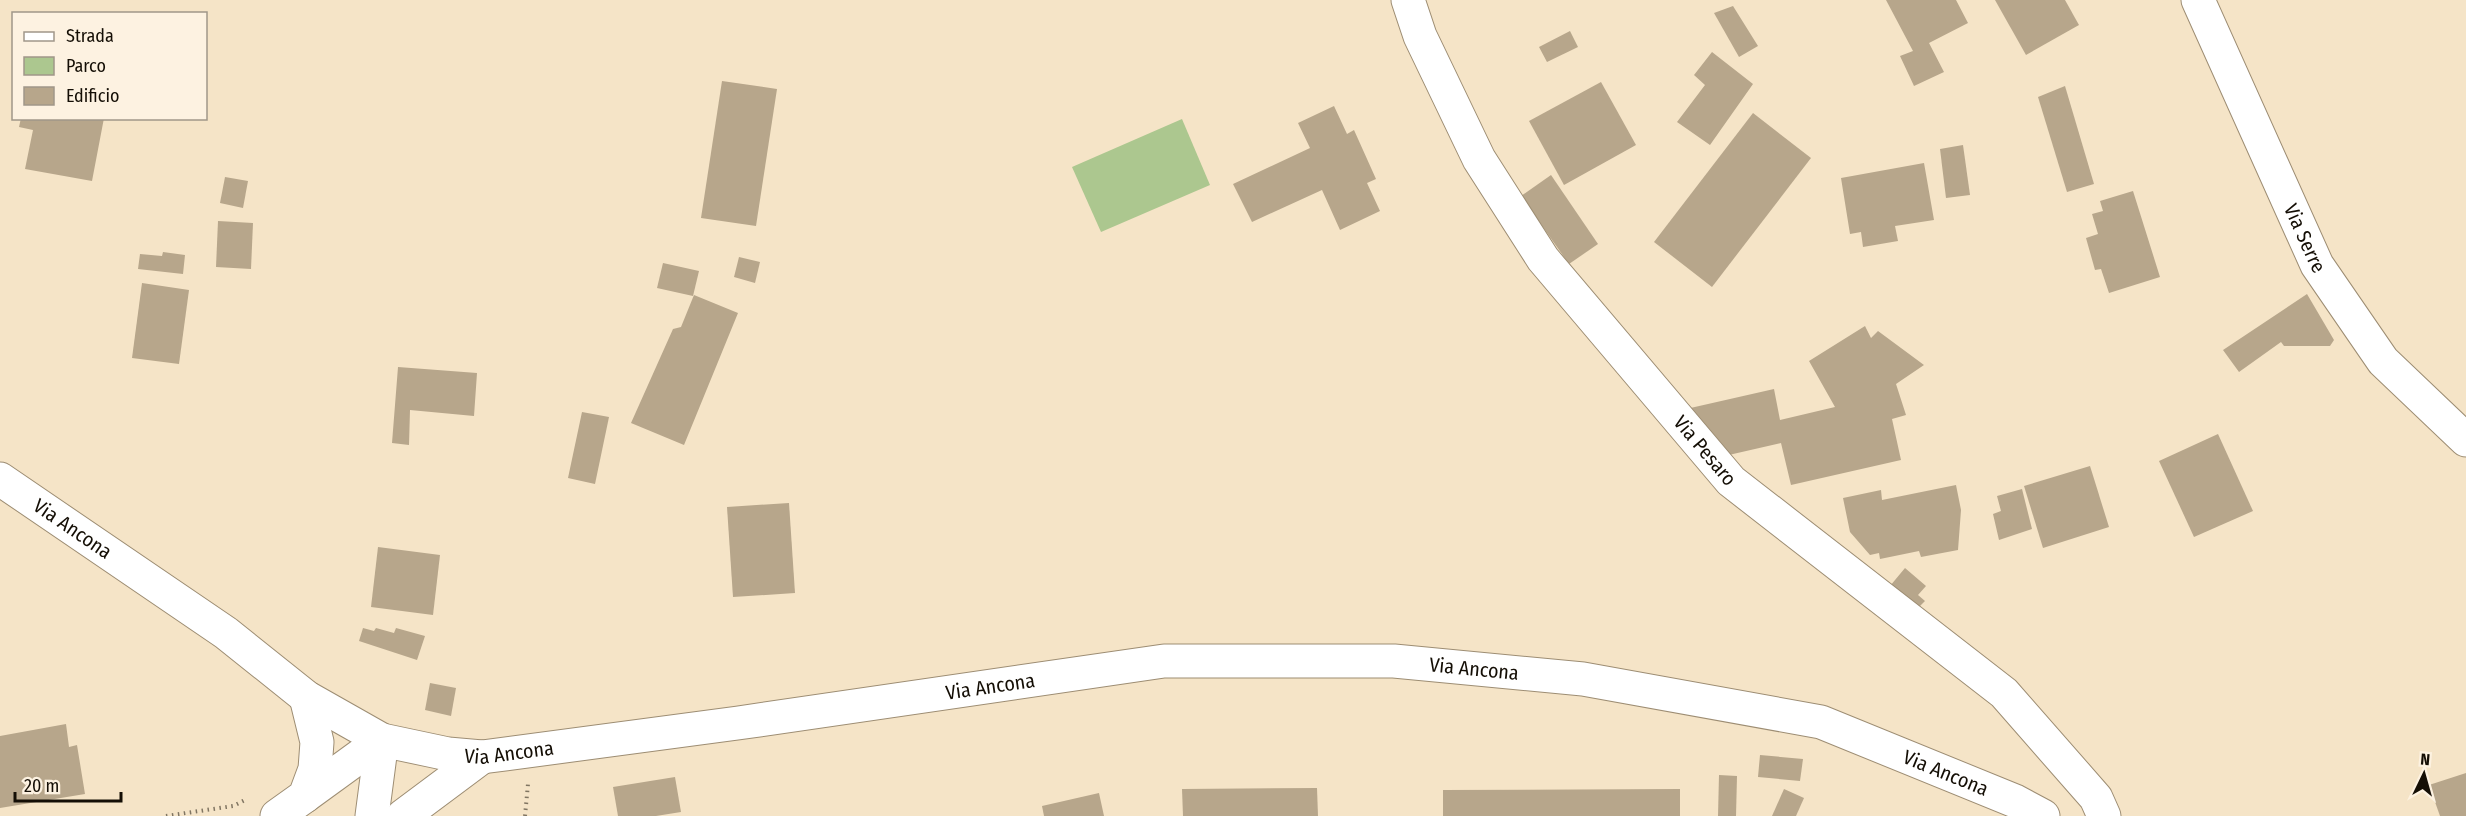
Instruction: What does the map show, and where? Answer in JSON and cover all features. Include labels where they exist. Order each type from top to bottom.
[{"type":"street","name":"Via Pesaro","points":[[1408,0],[1420,36],[1479,159],[1543,259],[1731,481],[2004,693],[2096,798],[2104,816]]},
{"type":"street","name":"Via Serre","points":[[2198,0],[2317,265],[2383,361],[2466,440]]},
{"type":"street","name":"Via Ancona","points":[[0,479],[226,633],[306,697],[382,740],[448,754],[482,757],[738,723],[1164,661],[1394,660],[1583,679],[1821,722],[2015,801],[2043,816]]},
{"type":"street","points":[[305,796],[315,769],[317,742],[306,697]]},
{"type":"street","points":[[277,816],[382,740]]},
{"type":"street","points":[[372,816],[382,740]]},
{"type":"street","points":[[403,816],[419,801],[482,757]]},
{"type":"path","points":[[525,816],[529,782]]},
{"type":"path","points":[[166,816],[232,806],[250,798]]},
{"type":"green space","points":[[1182,119],[1210,185],[1101,232],[1072,167]]},
{"type":"building","points":[[1886,0],[1956,0],[1968,23],[1929,43],[1944,72],[1914,86],[1900,56],[1913,51]]},
{"type":"building","points":[[1995,0],[2065,0],[2079,25],[2026,55]]},
{"type":"building","points":[[1733,6],[1758,46],[1739,57],[1714,13]]},
{"type":"building","points":[[1570,31],[1578,47],[1547,62],[1539,47]]},
{"type":"building","points":[[1712,52],[1753,84],[1710,145],[1677,122],[1705,85],[1694,75]]},
{"type":"building","points":[[722,81],[777,89],[756,226],[701,218]]},
{"type":"building","points":[[1601,82],[1636,145],[1564,185],[1529,121]]},
{"type":"building","points":[[2065,86],[2094,184],[2067,192],[2038,97]]},
{"type":"building","points":[[1334,106],[1347,134],[1354,130],[1376,179],[1367,183],[1380,211],[1340,230],[1322,190],[1252,222],[1233,184],[1310,148],[1298,123]]},
{"type":"building","points":[[1753,113],[1811,158],[1712,287],[1654,242]]},
{"type":"building","points":[[21,120],[104,120],[92,181],[25,169],[33,130],[19,127]]},
{"type":"building","points":[[1963,145],[1970,195],[1946,198],[1940,149]]},
{"type":"building","points":[[1924,163],[1934,220],[1895,226],[1898,241],[1863,247],[1861,232],[1850,234],[1841,178]]},
{"type":"building","points":[[1551,175],[1598,244],[1569,264],[1521,196]]},
{"type":"building","points":[[225,177],[248,181],[243,208],[220,203]]},
{"type":"building","points":[[2133,191],[2160,277],[2109,293],[2101,269],[2095,270],[2086,238],[2098,234],[2092,214],[2103,211],[2100,201]]},
{"type":"building","points":[[218,221],[253,223],[251,269],[216,267]]},
{"type":"building","points":[[163,252],[185,255],[183,274],[138,269],[140,254],[162,256]]},
{"type":"building","points":[[739,257],[760,262],[755,283],[734,277]]},
{"type":"building","points":[[663,263],[699,271],[693,296],[657,288]]},
{"type":"building","points":[[142,283],[189,290],[179,364],[132,358]]},
{"type":"building","points":[[2307,294],[2334,340],[2330,346],[2284,346],[2281,342],[2239,372],[2223,350]]},
{"type":"building","points":[[694,295],[738,313],[684,445],[631,423],[673,329],[681,327]]},
{"type":"building","points":[[1865,326],[1871,338],[1878,331],[1924,365],[1896,384],[1906,415],[1892,419],[1901,460],[1791,485],[1781,443],[1720,457],[1686,409],[1774,389],[1780,420],[1835,407],[1809,361]]},
{"type":"building","points":[[398,367],[477,373],[474,416],[410,410],[409,445],[392,443]]},
{"type":"building","points":[[582,412],[609,417],[595,484],[568,478]]},
{"type":"building","points":[[2218,434],[2253,511],[2194,537],[2159,461]]},
{"type":"building","points":[[2090,466],[2109,527],[2043,548],[2024,486]]},
{"type":"building","points":[[1956,485],[1961,510],[1958,550],[1921,557],[1919,551],[1880,559],[1879,553],[1870,555],[1850,532],[1843,498],[1881,490],[1882,500]]},
{"type":"building","points":[[2022,489],[2032,529],[1999,540],[1993,514],[2001,511],[1997,496]]},
{"type":"building","points":[[789,503],[795,593],[733,597],[727,507]]},
{"type":"building","points":[[378,547],[440,555],[433,615],[371,607]]},
{"type":"building","points":[[1905,568],[1926,586],[1918,595],[1925,601],[1917,609],[1890,586]]},
{"type":"building","points":[[363,628],[374,631],[376,628],[394,633],[396,628],[425,636],[417,660],[359,641]]},
{"type":"building","points":[[430,683],[456,688],[451,716],[425,710]]},
{"type":"building","points":[[66,724],[69,747],[77,745],[85,794],[0,808],[0,736]]},
{"type":"building","points":[[1760,755],[1803,759],[1800,781],[1758,777]]},
{"type":"building","points":[[2466,773],[2466,816],[2440,816],[2429,785]]},
{"type":"building","points":[[1719,775],[1737,776],[1736,816],[1718,816]]},
{"type":"building","points":[[675,777],[681,812],[656,816],[618,816],[613,787]]},
{"type":"building","points":[[1317,788],[1318,816],[1183,816],[1182,789]]},
{"type":"building","points":[[1680,789],[1680,816],[1443,816],[1443,790]]},
{"type":"building","points":[[1784,789],[1804,798],[1796,816],[1772,816]]},
{"type":"building","points":[[1099,793],[1104,816],[1044,816],[1042,806]]}]
